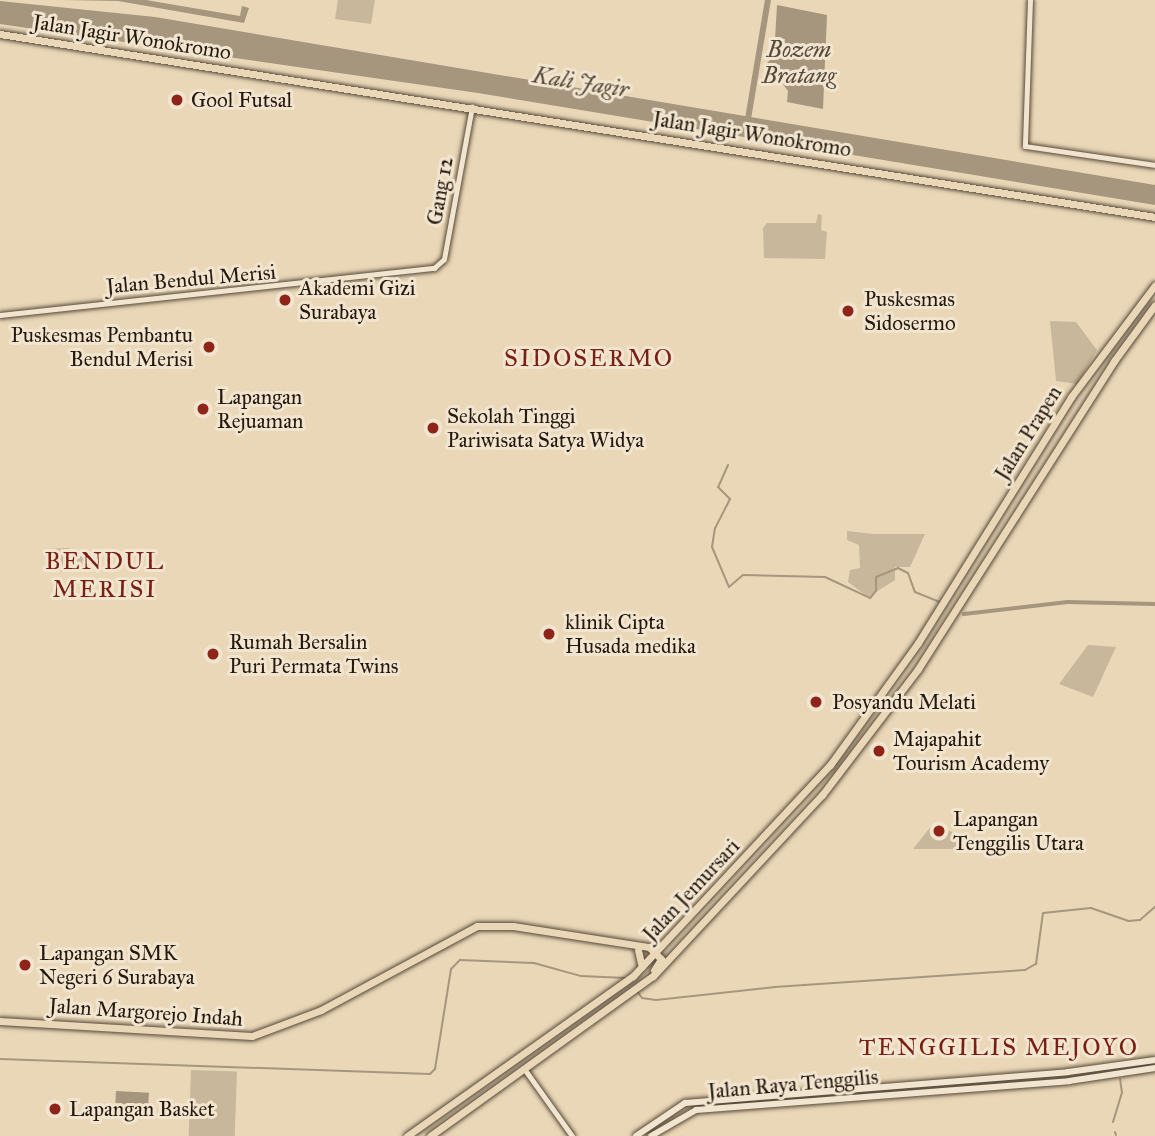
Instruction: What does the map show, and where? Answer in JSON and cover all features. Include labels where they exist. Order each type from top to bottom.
[{"type":"main road","name":"Jalan Jagir Wonokromo","points":[[0,32],[1155,217]]},
{"type":"main road","name":"Jalan Prapen","points":[[942,603],[1147,306],[1155,285]]},
{"type":"main road","name":"Jalan Prapen","points":[[954,613],[1071,397],[1147,306]]},
{"type":"main road","name":"Jalan Jemursari","points":[[430,1136],[621,1000],[642,967],[811,786],[862,722],[942,603]]},
{"type":"main road","name":"Jalan Jemursari","points":[[407,1136],[631,986],[692,937],[822,795],[954,613]]},
{"type":"main road","points":[[811,786],[822,795]]},
{"type":"main road","name":"Jalan Margorejo Indah","points":[[0,1021],[252,1036],[321,1010],[474,927],[516,928],[649,947],[657,953]]},
{"type":"main road","points":[[631,986],[660,964],[657,953],[670,952],[692,937]]},
{"type":"main road","name":"Jalan Margorejo Indah","points":[[618,944],[657,953]]},
{"type":"main road","points":[[638,950],[642,967]]},
{"type":"main road","name":"Jalan Raya Tenggilis","points":[[651,1136],[684,1113],[748,1101],[901,1085],[1007,1080],[1045,1082],[1121,1069],[1155,1060]]},
{"type":"main road","name":"Jalan Raya Tenggilis","points":[[636,1136],[679,1105],[901,1093],[1045,1073],[1155,1068]]},
{"type":"main road","points":[[901,1085],[901,1093]]},
{"type":"street","points":[[1030,0],[1025,146],[1155,165]]},
{"type":"street","name":"Gang 12","points":[[427,271],[444,259],[472,107]]},
{"type":"street","name":"Jalan Bendul Merisi","points":[[0,315],[427,271]]},
{"type":"street","points":[[525,1070],[572,1136]]},
{"type":"shaded area","points":[[338,0],[375,0],[371,24],[335,19]]},
{"type":"shaded area","points":[[818,214],[822,215],[821,230],[827,232],[825,259],[764,258],[763,228],[767,223],[816,223]]},
{"type":"shaded area","points":[[1050,321],[1076,322],[1097,350],[1077,384],[1056,381]]},
{"type":"shaded area","points":[[847,531],[925,534],[910,567],[895,567],[895,580],[868,597],[848,582],[850,570],[860,568],[859,545],[847,540]]},
{"type":"shaded area","points":[[68,548],[88,558],[88,564],[61,572],[54,556],[46,554],[47,549]]},
{"type":"shaded area","points":[[1088,645],[1116,647],[1093,697],[1059,684]]},
{"type":"shaded area","name":"Lapangan Tenggilis Utara","points":[[932,825],[984,843],[984,849],[913,849]]},
{"type":"shaded area","points":[[191,1070],[237,1072],[235,1136],[189,1136]]},
{"type":"water","points":[[62,0],[146,0],[240,16],[242,6],[249,8],[244,23],[118,1]]},
{"type":"water","name":"Kali Jagir","points":[[0,1],[155,17],[1155,185],[1155,205],[478,93],[0,24]]},
{"type":"water","name":"Bozem Bratang","points":[[777,5],[827,15],[823,109],[787,102],[788,91],[767,63],[774,56]]},
{"type":"water","points":[[116,1091],[149,1093],[148,1119],[115,1117]]},
{"type":"waterway","points":[[748,119],[768,0]]},
{"type":"waterway","points":[[728,465],[718,487],[730,499],[715,528],[712,547],[729,587],[743,575],[825,577],[870,598],[876,591],[876,577],[898,568],[908,573],[915,592],[942,603]]},
{"type":"waterway","points":[[964,614],[1067,602],[1155,604]]},
{"type":"waterway","points":[[636,990],[642,998],[656,1000],[775,987],[1025,970],[1036,964],[1043,913],[1091,908],[1128,921],[1140,920],[1155,907]]},
{"type":"waterway","points":[[0,1059],[430,1074],[435,1069],[451,969],[460,960],[534,963],[581,976],[626,978]]},
{"type":"waterway","points":[[1113,1122],[1122,1093],[1120,1079]]},
{"type":"place","name":"Gool Futsal","points":[[177,100]]},
{"type":"place","name":"Akademi Gizi Surabaya","points":[[285,300]]},
{"type":"place","name":"Puskesmas Sidosermo","points":[[848,311]]},
{"type":"place","name":"Puskesmas Pembantu Bendul Merisi","points":[[209,347]]},
{"type":"place","name":"Lapangan Rejuaman","points":[[203,409]]},
{"type":"place","name":"Sekolah Tinggi Pariwisata Satya Widya","points":[[433,428]]},
{"type":"place","name":"klinik Cipta Husada medika","points":[[549,634]]},
{"type":"place","name":"Rumah Bersalin Puri Permata Twins","points":[[213,654]]},
{"type":"place","name":"Posyandu Melati","points":[[816,702]]},
{"type":"place","name":"Majapahit Tourism Academy","points":[[879,751]]},
{"type":"place","name":"Lapangan Tenggilis Utara","points":[[939,831]]},
{"type":"place","name":"Lapangan SMK Negeri 6 Surabaya","points":[[25,965]]},
{"type":"place","name":"Lapangan Basket","points":[[55,1109]]},
{"type":"district","name":"SIDOSERMO","points":[[589,359]]},
{"type":"district","name":"BENDUL MERISI","points":[[105,576]]},
{"type":"district","name":"TENGGILIS MEJOYO","points":[[999,1048]]}]
